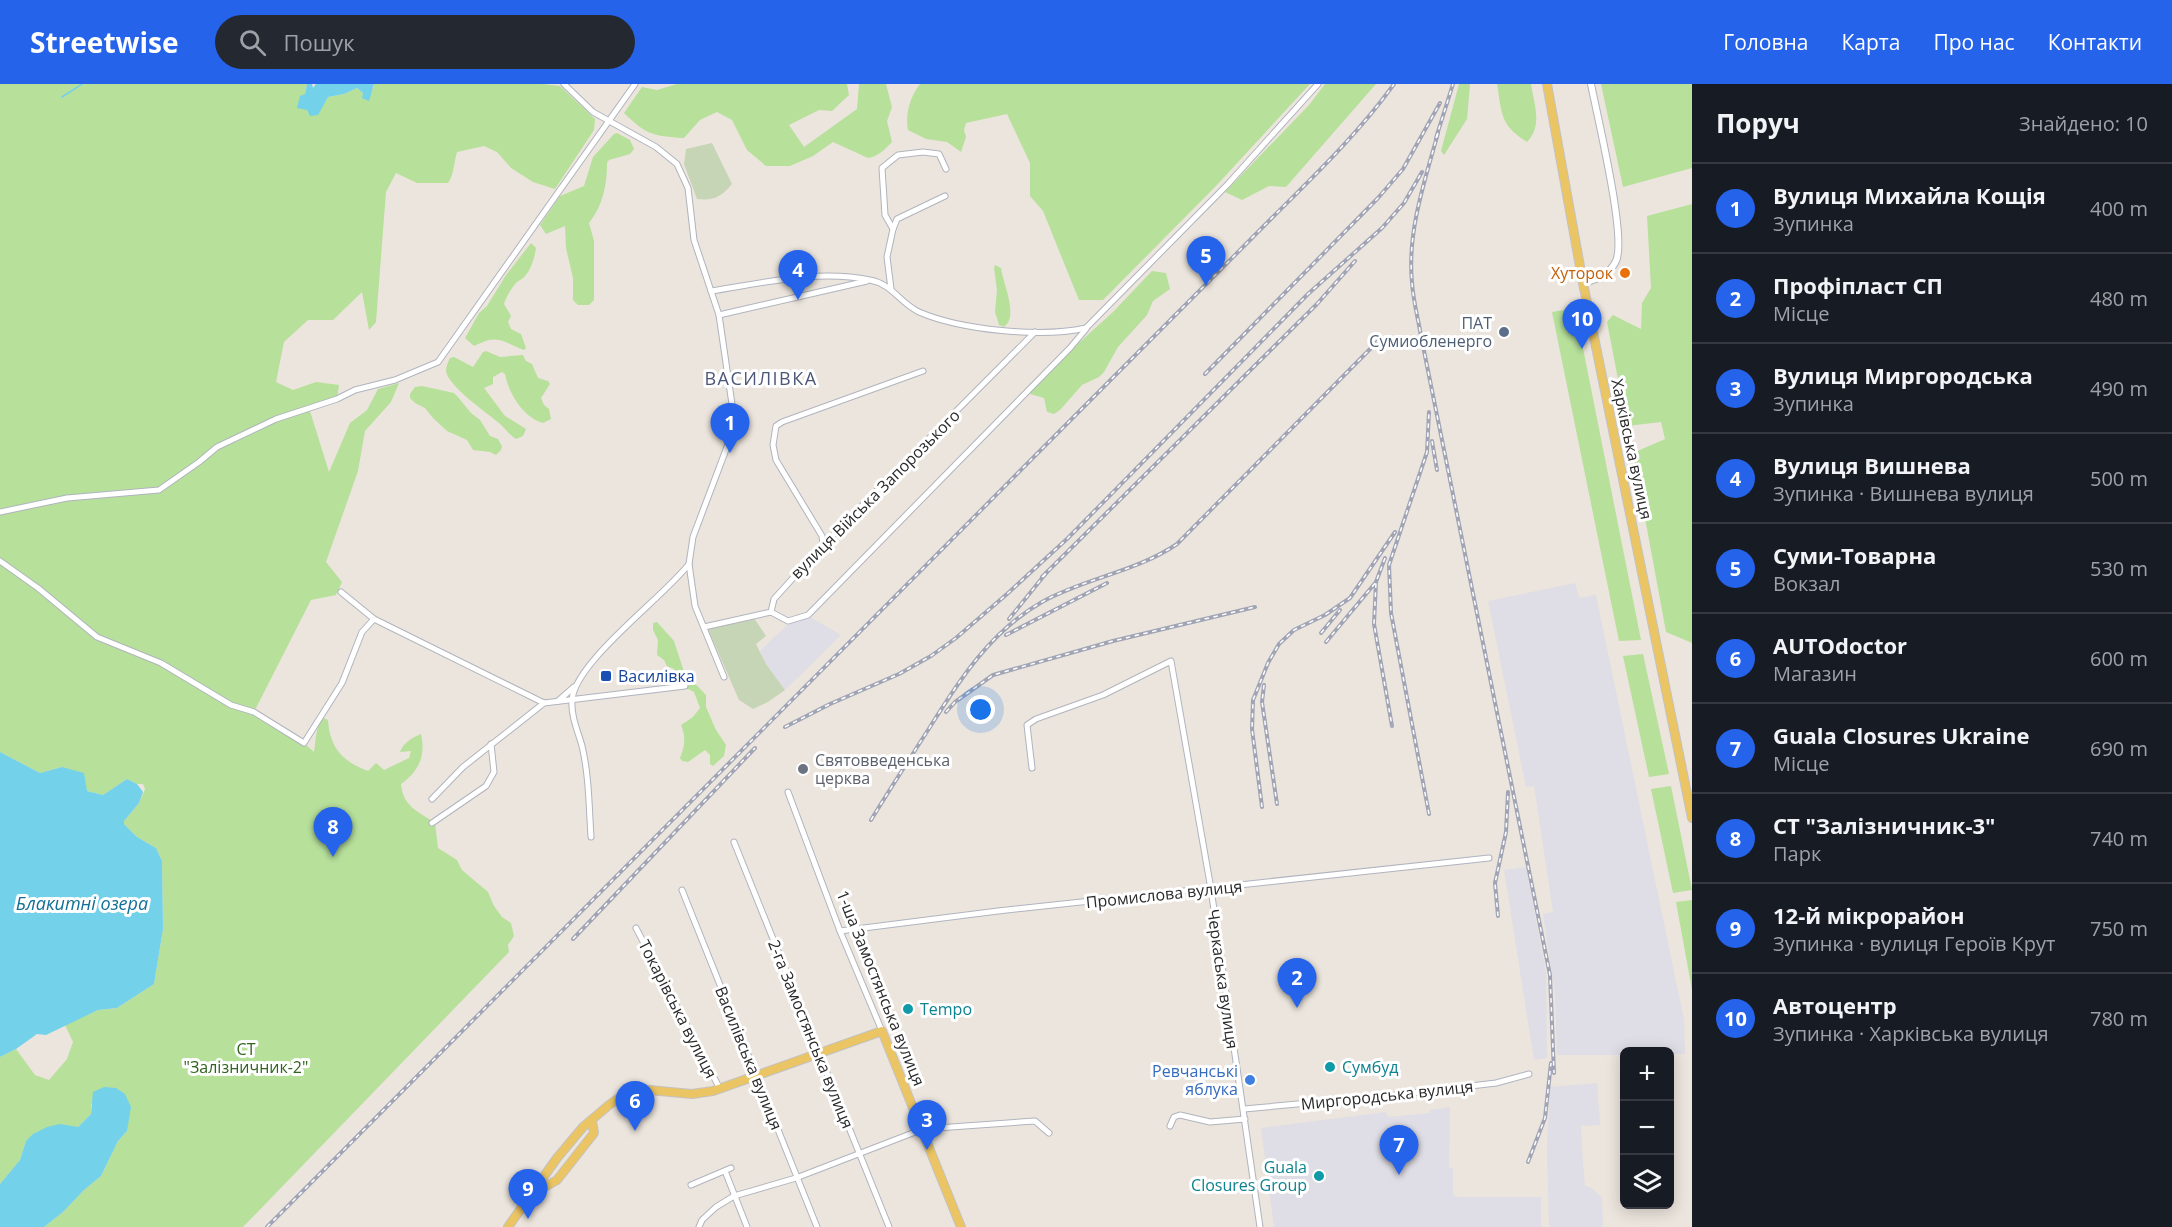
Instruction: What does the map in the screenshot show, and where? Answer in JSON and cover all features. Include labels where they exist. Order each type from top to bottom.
[{"type":"main road","name":"Харківська вулиця","points":[[1546,84],[1583,283],[1692,819]]},
{"type":"main road","points":[[508,1227],[557,1158],[583,1127],[624,1095],[649,1089],[692,1094],[720,1089],[882,1030]]},
{"type":"main road","name":"1-ша Замостянська вулиця","points":[[882,1030],[961,1227]]},
{"type":"main road","points":[[529,1196],[557,1180],[594,1133],[592,1121]]},
{"type":"street","points":[[564,84],[593,112],[656,147],[677,164],[688,188],[694,240],[719,315],[733,411],[730,439],[693,537],[689,564],[695,606],[724,676]]},
{"type":"street","points":[[0,512],[67,498],[159,490],[217,447],[276,419],[337,399],[355,390],[396,380],[438,362],[635,84]]},
{"type":"street","points":[[704,627],[771,612],[788,621],[808,615],[1228,184],[1318,84]]},
{"type":"street","points":[[1583,283],[1597,280],[1605,273],[1616,262],[1620,247],[1591,84]]},
{"type":"street","points":[[893,229],[885,215],[882,168],[898,155],[923,152],[939,154],[946,169]]},
{"type":"street","points":[[891,289],[887,257],[897,219],[945,196]]},
{"type":"street","points":[[711,291],[786,279],[839,275],[884,284],[908,306],[941,320],[985,328],[1035,332],[1067,333],[1086,328]]},
{"type":"street","points":[[719,315],[872,280]]},
{"type":"street","name":"вулиця Війська Запорозького","points":[[771,612],[774,599],[823,545],[1035,332]]},
{"type":"street","points":[[823,545],[822,536],[776,460],[773,445],[776,426],[923,371]]},
{"type":"street","points":[[0,561],[44,593],[97,637],[161,663],[231,705],[254,712],[304,743],[342,683],[362,632],[374,619]]},
{"type":"street","points":[[558,701],[574,687],[625,627],[677,580],[689,564]]},
{"type":"street","points":[[341,592],[374,619],[544,703]]},
{"type":"street","name":"Черкаська вулиця","points":[[1032,768],[1027,725],[1036,719],[1103,695],[1171,661],[1211,889],[1260,1227]]},
{"type":"street","points":[[432,799],[463,767],[544,703],[684,686]]},
{"type":"street","points":[[574,687],[572,701],[574,723],[582,746],[588,783],[591,837]]},
{"type":"street","points":[[432,823],[486,786],[494,772],[491,744]]},
{"type":"street","name":"1-ша Замостянська вулиця","points":[[788,792],[840,931],[882,1030]]},
{"type":"street","name":"2-га Замостянська вулиця","points":[[734,842],[889,1227]]},
{"type":"street","name":"Промислова вулиця","points":[[840,931],[998,911],[1489,858]]},
{"type":"street","name":"Василівська вулиця","points":[[682,890],[816,1227]]},
{"type":"street","name":"Токарівська вулиця","points":[[636,928],[720,1089]]},
{"type":"street","name":"Миргородська вулиця","points":[[1244,1109],[1496,1083],[1528,1074]]},
{"type":"street","points":[[1170,1126],[1174,1117],[1180,1115],[1210,1122],[1245,1119]]},
{"type":"street","points":[[699,1227],[702,1220],[716,1207],[734,1196],[796,1178],[923,1129],[1035,1122],[1049,1133]]},
{"type":"street","points":[[691,1185],[728,1170],[734,1196],[747,1227]]},
{"type":"shaded area","points":[[1575,583],[1579,598],[1596,595],[1684,1020],[1685,1054],[1674,1054],[1674,1047],[1620,1047],[1620,1055],[1557,1055],[1555,993],[1543,914],[1553,912],[1534,786],[1526,787],[1488,601]]},
{"type":"shaded area","points":[[810,617],[841,635],[785,690],[766,664],[760,651],[789,623]]},
{"type":"shaded area","points":[[1526,867],[1546,973],[1547,1058],[1534,1060],[1504,870]]},
{"type":"shaded area","points":[[1597,1083],[1600,1125],[1581,1126],[1585,1186],[1590,1187],[1602,1197],[1603,1227],[1549,1227],[1547,1148],[1550,1087]]},
{"type":"shaded area","points":[[1450,1107],[1449,1167],[1453,1169],[1453,1195],[1458,1197],[1541,1197],[1541,1227],[1274,1227],[1261,1128],[1386,1112],[1388,1117],[1430,1113],[1430,1110]]},
{"type":"green space","name":"СТ \"Залізничник-2\"","points":[[0,84],[307,84],[305,94],[319,110],[328,97],[344,94],[357,88],[363,93],[373,89],[374,84],[543,84],[560,86],[595,119],[594,130],[555,189],[533,182],[511,168],[497,152],[484,146],[457,152],[448,183],[417,183],[396,173],[386,192],[376,322],[369,330],[362,292],[333,320],[308,320],[284,342],[276,382],[293,390],[316,382],[339,385],[337,399],[309,408],[329,472],[350,423],[367,410],[378,389],[399,383],[391,402],[365,431],[358,471],[326,562],[342,582],[336,595],[311,600],[254,712],[304,743],[314,752],[319,725],[324,718],[328,720],[331,738],[339,752],[351,763],[368,771],[376,763],[384,770],[409,758],[411,751],[400,752],[409,741],[421,734],[422,756],[417,768],[401,784],[402,792],[412,808],[435,823],[438,848],[457,860],[462,870],[488,892],[502,917],[511,923],[514,936],[508,945],[509,952],[243,1227],[44,1227],[101,1176],[118,1141],[127,1131],[91,1104],[91,1114],[78,1127],[69,1127],[26,1141],[20,1160],[0,1184],[0,1057],[16,1049],[35,1075],[49,1080],[67,1059],[73,1042],[65,1025],[98,1010],[117,1008],[154,984],[163,929],[162,861],[156,848],[137,837],[124,824],[139,803],[145,789],[143,784],[127,779],[103,795],[87,791],[62,767],[40,773],[0,752]]},
{"type":"green space","points":[[677,84],[847,84],[849,95],[832,111],[819,110],[789,125],[804,147],[857,109],[859,84],[886,84],[892,107],[887,121],[892,142],[875,156],[868,158],[833,142],[813,156],[790,166],[766,166],[747,150],[732,120],[717,112],[700,120],[684,138],[651,133],[624,113],[642,87],[657,90]]},
{"type":"green space","points":[[920,84],[1310,84],[1215,187],[1103,300],[1079,300],[1043,211],[1030,196],[1030,163],[1007,114],[966,123],[964,130],[966,137],[961,152],[947,142],[926,139],[908,130],[909,106]]},
{"type":"green space","points":[[1325,84],[1376,84],[1286,187],[1269,186],[1242,200],[1225,192],[1309,105]]},
{"type":"green space","points":[[1459,84],[1470,84],[1467,119],[1444,155],[1441,151]]},
{"type":"green space","points":[[1497,84],[1531,84],[1536,122],[1532,136],[1527,142],[1507,124]]},
{"type":"green space","points":[[1601,84],[1692,84],[1692,168],[1623,187]]},
{"type":"green space","points":[[617,133],[630,140],[634,149],[630,154],[609,160],[607,163],[603,194],[598,209],[589,223],[594,241],[594,300],[589,305],[578,305],[573,300],[573,278],[566,248],[565,226],[546,234],[540,225],[560,196],[584,186],[593,157]]},
{"type":"green space","points":[[712,143],[732,184],[717,197],[697,199],[684,164],[686,149]]},
{"type":"green space","points":[[1692,204],[1692,643],[1666,632],[1633,453],[1665,439],[1661,422],[1627,426],[1607,322],[1613,315],[1641,329],[1642,303],[1651,288],[1647,216]]},
{"type":"green space","points":[[531,243],[536,248],[531,267],[513,287],[504,304],[511,316],[508,322],[511,329],[521,334],[526,348],[524,350],[494,339],[474,346],[465,338],[479,313],[487,306],[506,275]]},
{"type":"green space","points":[[995,265],[1001,268],[1009,299],[1010,316],[1004,327],[999,325],[995,312],[997,290]]},
{"type":"green space","points":[[1152,271],[1166,273],[1170,289],[1153,301],[1147,315],[1118,347],[1099,377],[1082,385],[1060,410],[1054,414],[1047,412],[1044,398],[1030,394],[1038,380],[1113,312]]},
{"type":"green space","points":[[1575,308],[1641,640],[1619,641],[1552,312]]},
{"type":"green space","points":[[486,351],[500,357],[523,355],[526,361],[532,364],[538,378],[550,384],[541,398],[549,409],[551,419],[543,423],[529,416],[514,397],[505,374],[502,372],[493,377],[493,384],[484,388],[505,416],[526,429],[523,436],[516,439],[453,384],[446,371],[450,358],[454,357],[473,367]]},
{"type":"green space","points":[[422,386],[454,393],[480,420],[490,436],[498,439],[502,446],[501,450],[496,455],[473,450],[467,440],[447,431],[425,408],[410,398],[415,387]]},
{"type":"green space","points":[[754,618],[766,636],[756,644],[766,664],[785,690],[753,709],[739,700],[708,629]]},
{"type":"green space","points":[[657,622],[674,641],[684,672],[706,695],[706,707],[716,730],[726,745],[724,756],[713,766],[710,764],[710,755],[705,750],[688,762],[680,758],[684,742],[681,725],[693,717],[700,708],[694,692],[678,684],[674,669],[667,666],[664,660],[657,655],[658,640],[653,630],[653,623]]},
{"type":"green space","points":[[1643,654],[1669,774],[1649,777],[1623,656]]},
{"type":"green space","points":[[1671,786],[1692,890],[1673,893],[1651,789]]},
{"type":"green space","points":[[1692,900],[1692,990],[1676,902]]},
{"type":"water","points":[[307,84],[312,84],[313,88],[316,84],[374,84],[369,101],[362,98],[363,93],[357,88],[344,94],[328,97],[318,115],[310,116],[307,110],[297,108],[300,96],[305,94]]},
{"type":"water","name":"Блакитні озера","points":[[0,752],[40,773],[62,767],[84,773],[87,791],[103,795],[127,779],[137,784],[143,792],[139,803],[124,824],[137,837],[156,848],[162,861],[163,929],[154,984],[117,1008],[98,1010],[46,1035],[37,1034],[0,1057]]},
{"type":"water","points":[[104,1087],[116,1088],[125,1094],[131,1107],[127,1131],[118,1141],[101,1176],[44,1227],[0,1227],[0,1184],[20,1160],[26,1141],[33,1134],[47,1127],[60,1124],[78,1127],[91,1114],[93,1092]]},
{"type":"waterway","points":[[62,97],[82,84]]},
{"type":"railway","points":[[267,1227],[1307,183],[1344,145],[1394,84]]},
{"type":"railway","points":[[1436,138],[1453,84]]},
{"type":"railway","points":[[1205,374],[1378,198],[1403,169],[1440,103]]},
{"type":"railway","points":[[1438,133],[1423,188],[1412,244],[1414,302],[1550,975],[1554,1073]]},
{"type":"railway","points":[[785,727],[830,704],[899,674],[931,656],[956,638],[1007,594],[1068,538],[1308,294],[1382,228],[1404,203],[1422,172]]},
{"type":"railway","points":[[1042,577],[1317,304],[1355,261]]},
{"type":"railway","points":[[871,820],[965,674],[1007,627],[1042,602],[1058,594],[1145,562],[1177,544],[1378,341]]},
{"type":"railway","points":[[1429,412],[1427,452],[1389,565],[1391,613],[1429,814]]},
{"type":"railway","points":[[1432,441],[1437,470]]},
{"type":"railway","points":[[1262,807],[1252,729],[1253,700],[1268,663],[1279,644],[1294,630],[1325,615],[1350,598],[1395,532]]},
{"type":"railway","points":[[1385,558],[1376,582],[1374,624],[1392,726]]},
{"type":"railway","points":[[1009,619],[1047,572]]},
{"type":"railway","points":[[1326,642],[1376,582]]},
{"type":"railway","points":[[1006,635],[1107,583]]},
{"type":"railway","points":[[946,712],[955,702],[993,675],[1113,641],[1255,607]]},
{"type":"railway","points":[[1321,633],[1340,610]]},
{"type":"railway","points":[[1264,685],[1262,702],[1277,804]]},
{"type":"railway","points":[[573,939],[755,748]]},
{"type":"railway","points":[[1498,916],[1495,883],[1506,832],[1508,792]]},
{"type":"railway","points":[[1528,1162],[1545,1118],[1551,1063]]},
{"type":"place","name":"Хуторок","points":[[1625,273]]},
{"type":"place","name":"Суми-Товарна","points":[[1206,286]]},
{"type":"place","name":"Вулиця Вишнева","points":[[798,300]]},
{"type":"place","name":"ПАТ Сумиобленерго","points":[[1504,332]]},
{"type":"place","name":"Автоцентр","points":[[1582,349]]},
{"type":"place","name":"Вулиця Михайла Кощія","points":[[730,453]]},
{"type":"place","name":"Василівка","points":[[606,676]]},
{"type":"place","name":"Святовведенська церква","points":[[803,769]]},
{"type":"place","name":"СТ \"Залізничник-3\"","points":[[333,857]]},
{"type":"place","name":"Профіпласт СП","points":[[1297,1008]]},
{"type":"place","name":"Tempo","points":[[908,1009]]},
{"type":"place","name":"Сумбуд","points":[[1330,1067]]},
{"type":"place","name":"Ревчанські яблука","points":[[1250,1080]]},
{"type":"place","name":"AUTOdoctor","points":[[635,1131]]},
{"type":"place","name":"Вулиця Миргородська","points":[[927,1150]]},
{"type":"place","name":"Guala Closures Ukraine","points":[[1399,1175]]},
{"type":"place","name":"Guala Closures Group","points":[[1319,1176]]},
{"type":"place","name":"12-й мікрорайон","points":[[528,1219]]},
{"type":"district","name":"ВАСИЛІВКА","points":[[761,379]]}]
